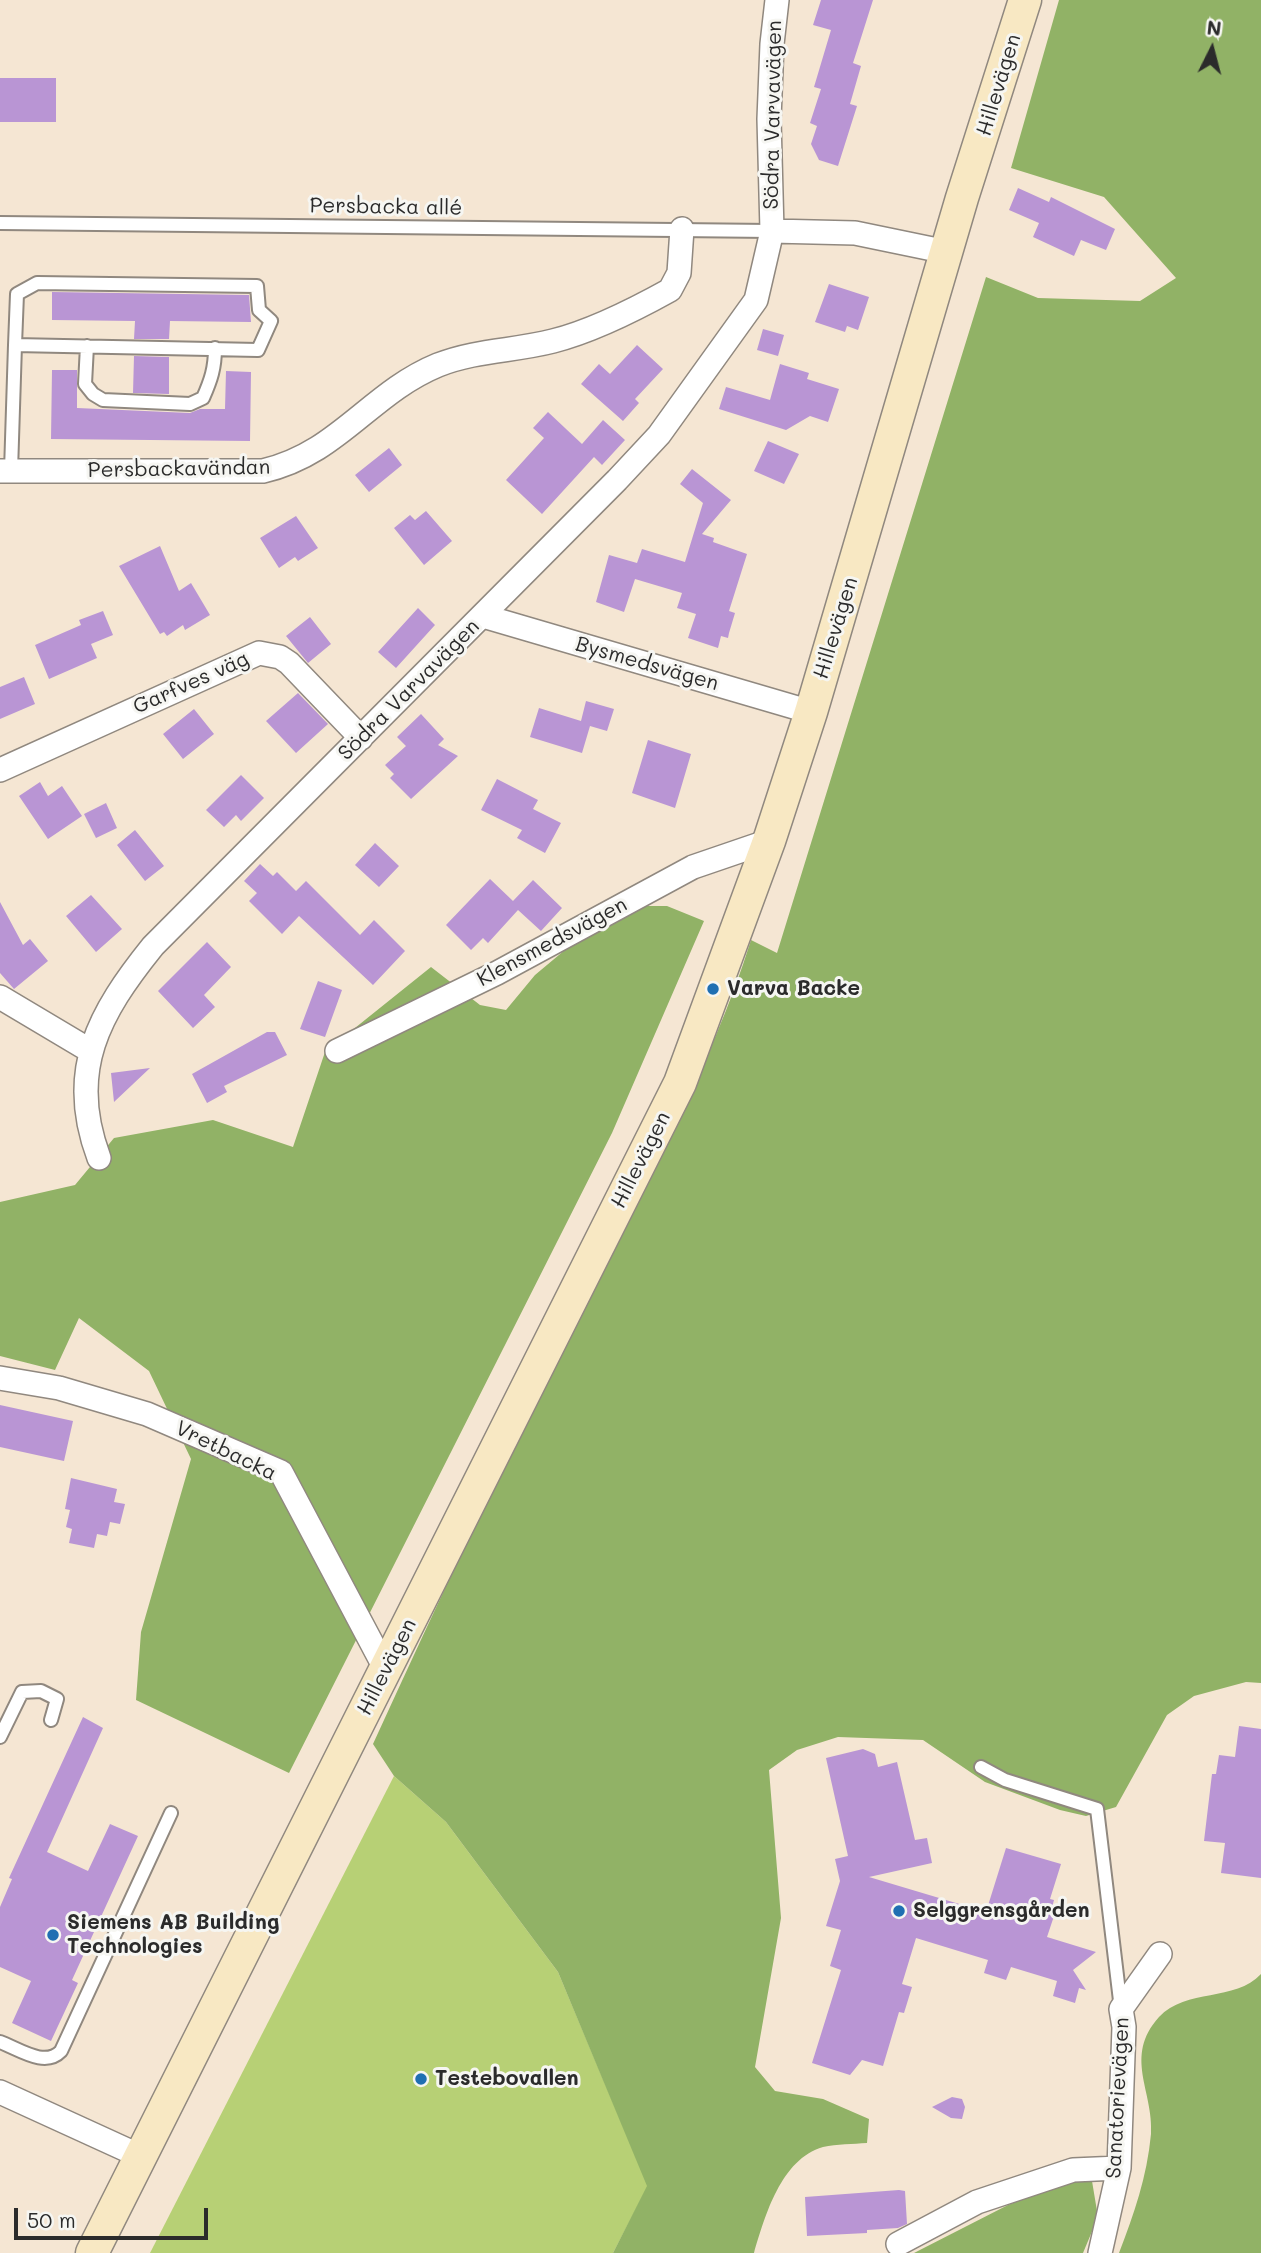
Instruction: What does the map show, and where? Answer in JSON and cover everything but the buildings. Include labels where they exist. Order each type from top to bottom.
[{"type":"street","name":"Södra Varvavägen","points":[[99,1158],[89,1123],[89,1050],[111,1000],[153,946],[483,616],[659,435],[756,300],[772,231],[769,119],[777,0]]},
{"type":"street","name":"Hillevägen","points":[[92,2253],[680,1083],[769,841],[811,712],[947,252],[1026,0]]},
{"type":"street","name":"Persbackavändan","points":[[6,471],[262,471],[290,464],[329,442],[394,388],[438,365],[486,351],[567,337],[670,290],[679,273],[682,229]]},
{"type":"street","name":"Södra Varvavägen","points":[[772,231],[855,233],[947,252]]},
{"type":"street","name":"Bysmedsvägen","points":[[483,616],[811,712]]},
{"type":"street","name":"Garfves väg","points":[[0,770],[258,653],[279,657],[289,663],[361,738]]},
{"type":"street","name":"Klensmedsvägen","points":[[337,1051],[497,973],[693,867],[769,841]]},
{"type":"street","points":[[0,997],[89,1050]]},
{"type":"street","name":"Vretbacka","points":[[0,1378],[59,1388],[147,1414],[281,1472],[386,1670]]},
{"type":"street","name":"Sanatorievägen","points":[[1100,2253],[1119,2168],[1124,2027],[1121,2009],[1160,1954]]},
{"type":"street","points":[[0,2092],[140,2156]]},
{"type":"street","points":[[898,2244],[977,2202],[1073,2170],[1119,2168]]},
{"type":"lane","name":"Persbacka allé","points":[[0,223],[772,231]]},
{"type":"lane","points":[[6,471],[17,294],[37,283],[257,286],[259,310],[271,321],[258,349],[15,345]]},
{"type":"lane","points":[[87,346],[85,384],[103,401],[190,404],[203,398],[209,385],[215,371],[215,348]]},
{"type":"lane","points":[[0,1737],[22,1692],[41,1691],[57,1699],[51,1720]]},
{"type":"lane","points":[[981,1767],[1005,1780],[1097,1808],[1121,2009]]},
{"type":"lane","points":[[0,2042],[42,2059],[56,2056],[61,2051],[171,1813]]},
{"type":"green space","points":[[1059,0],[1261,0],[1261,1683],[1246,1682],[1194,1696],[1167,1715],[1116,1807],[1086,1816],[1060,1810],[985,1782],[923,1740],[838,1737],[797,1750],[769,1770],[781,1918],[755,2067],[775,2091],[823,2099],[869,2119],[867,2143],[823,2147],[808,2153],[796,2163],[770,2206],[754,2253],[613,2253],[647,2186],[558,1972],[446,1822],[394,1776],[373,1744],[527,1417],[695,1082],[735,988],[751,940],[777,953],[986,277],[1038,298],[1140,301],[1176,278],[1104,197],[1011,168]]},
{"type":"green space","points":[[636,906],[667,906],[704,921],[612,1133],[289,1773],[136,1700],[141,1632],[191,1459],[149,1371],[79,1318],[55,1370],[0,1356],[0,1202],[75,1185],[114,1138],[213,1120],[293,1147],[325,1052],[431,967],[480,1005],[506,1010],[535,975],[596,924]]},
{"type":"green space","name":"Testebovallen","points":[[394,1776],[446,1822],[558,1972],[648,2186],[613,2253],[150,2253]]},
{"type":"green space","points":[[1261,1974],[1261,2253],[1119,2253],[1139,2195],[1149,2150],[1151,2118],[1141,2060],[1148,2032],[1170,2008],[1196,1998],[1238,1988]]},
{"type":"green space","points":[[1069,2181],[1092,2181],[1098,2217],[1083,2253],[914,2253],[1008,2205]]},
{"type":"place","name":"Varva Backe","points":[[713,989]]},
{"type":"place","name":"Selggrensgården","points":[[899,1911]]},
{"type":"place","name":"Siemens AB Building Technologies","points":[[53,1935]]},
{"type":"place","name":"Testebovallen","points":[[421,2079]]}]
